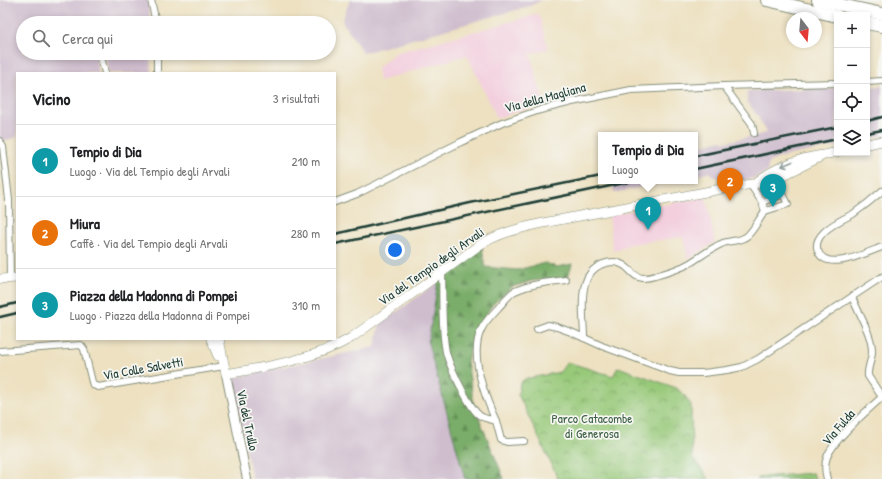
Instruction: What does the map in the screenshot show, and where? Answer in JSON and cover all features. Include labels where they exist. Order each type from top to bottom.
[{"type":"highway","points":[[766,0],[834,15]]},
{"type":"highway","points":[[818,0],[882,14]]},
{"type":"highway","points":[[870,24],[882,26]]},
{"type":"main road","points":[[870,143],[882,141]]},
{"type":"main road","points":[[752,184],[789,163],[804,158],[834,153]]},
{"type":"main road","name":"Via del Tempio degli Arvali","points":[[225,370],[295,359],[319,353],[338,345],[366,328],[442,272],[489,240],[525,227],[752,184]]},
{"type":"main road","points":[[0,279],[13,278]]},
{"type":"main road","name":"Via del Trullo","points":[[211,340],[225,370]]},
{"type":"main road","name":"Via del Trullo","points":[[219,340],[225,370]]},
{"type":"street","points":[[151,0],[154,16]]},
{"type":"street","points":[[102,60],[105,72]]},
{"type":"street","points":[[157,60],[157,72]]},
{"type":"street","points":[[870,82],[882,82]]},
{"type":"street","name":"Via della Magliana","points":[[336,202],[357,194],[502,123],[540,110],[572,102],[631,90],[834,83]]},
{"type":"street","points":[[724,86],[752,124],[754,133]]},
{"type":"street","points":[[0,140],[3,148],[10,200],[13,278]]},
{"type":"street","points":[[752,184],[762,202],[765,211]]},
{"type":"street","points":[[882,192],[859,210],[828,228],[820,237],[817,248],[819,254],[823,258],[837,261],[882,247]]},
{"type":"street","points":[[584,338],[583,293],[591,271],[599,265],[607,262],[615,262],[621,263],[628,267],[632,273],[638,277],[644,278],[688,264],[722,243],[743,238],[751,231],[765,211],[788,204],[784,194],[762,202]]},
{"type":"street","points":[[442,272],[446,354],[469,403],[479,415],[496,421]]},
{"type":"street","points":[[537,329],[545,325],[552,325],[602,346],[670,371],[685,374],[710,373],[747,365],[852,298],[882,277]]},
{"type":"street","points":[[524,441],[507,442],[501,440],[496,421],[479,375],[477,348],[480,331],[486,322],[514,292],[540,283],[566,280]]},
{"type":"street","points":[[852,298],[870,339],[872,352],[868,376],[882,397]]},
{"type":"street","name":"Via Colle Salvetti","points":[[0,351],[81,345],[84,348],[93,385],[98,387],[225,370]]},
{"type":"street","name":"Via del Trullo","points":[[225,370],[247,479]]},
{"type":"street","name":"Via Fulda","points":[[827,479],[825,464],[830,452],[849,428],[882,397]]},
{"type":"shaded area","points":[[0,0],[148,0],[149,16],[16,16],[16,60],[96,60],[99,72],[16,72],[16,137],[0,142]]},
{"type":"shaded area","points":[[350,0],[542,0],[530,6],[363,53],[342,21]]},
{"type":"shaded area","points":[[539,14],[548,49],[530,54],[544,103],[497,118],[467,55],[379,81],[377,68],[395,53]]},
{"type":"shaded area","points":[[106,60],[150,60],[151,72],[109,72]]},
{"type":"shaded area","points":[[882,86],[882,136],[870,138],[870,120],[870,87]]},
{"type":"shaded area","points":[[834,88],[834,147],[785,156],[769,162],[767,172],[754,178],[742,181],[715,177],[710,172],[698,175],[698,146],[722,140],[725,142],[767,133],[757,115],[747,102],[747,91]]},
{"type":"shaded area","points":[[612,184],[655,184],[614,193]]},
{"type":"shaded area","points":[[706,198],[715,242],[688,259],[683,237],[631,244],[613,251],[609,215]]},
{"type":"shaded area","points":[[438,282],[428,343],[465,479],[252,479],[232,378],[375,347],[380,324]]},
{"type":"green space","points":[[482,247],[485,267],[517,270],[545,263],[557,267],[572,264],[568,277],[531,281],[512,287],[492,305],[475,332],[467,361],[474,406],[504,479],[465,479],[428,343],[438,282]]},
{"type":"green space","name":"Parco Catacombe di Generosa","points":[[567,362],[613,376],[618,367],[678,389],[691,405],[692,457],[709,479],[557,479],[518,394],[520,383],[525,379],[560,372]]},
{"type":"green space","points":[[813,473],[815,479],[757,479],[762,477]]},
{"type":"railway","points":[[870,120],[882,117]]},
{"type":"railway","points":[[698,155],[834,128]]},
{"type":"railway","points":[[870,132],[882,130]]},
{"type":"railway","points":[[698,168],[834,140]]},
{"type":"railway","points":[[336,234],[470,203],[598,177]]},
{"type":"railway","points":[[336,244],[620,184]]},
{"type":"railway","points":[[0,307],[16,303]]},
{"type":"railway","points":[[0,317],[16,313]]},
{"type":"place","name":"Miura","points":[[730,201]]},
{"type":"place","name":"Piazza della Madonna di Pompei","points":[[773,207]]},
{"type":"place","name":"Tempio di Dia","points":[[648,230]]}]
